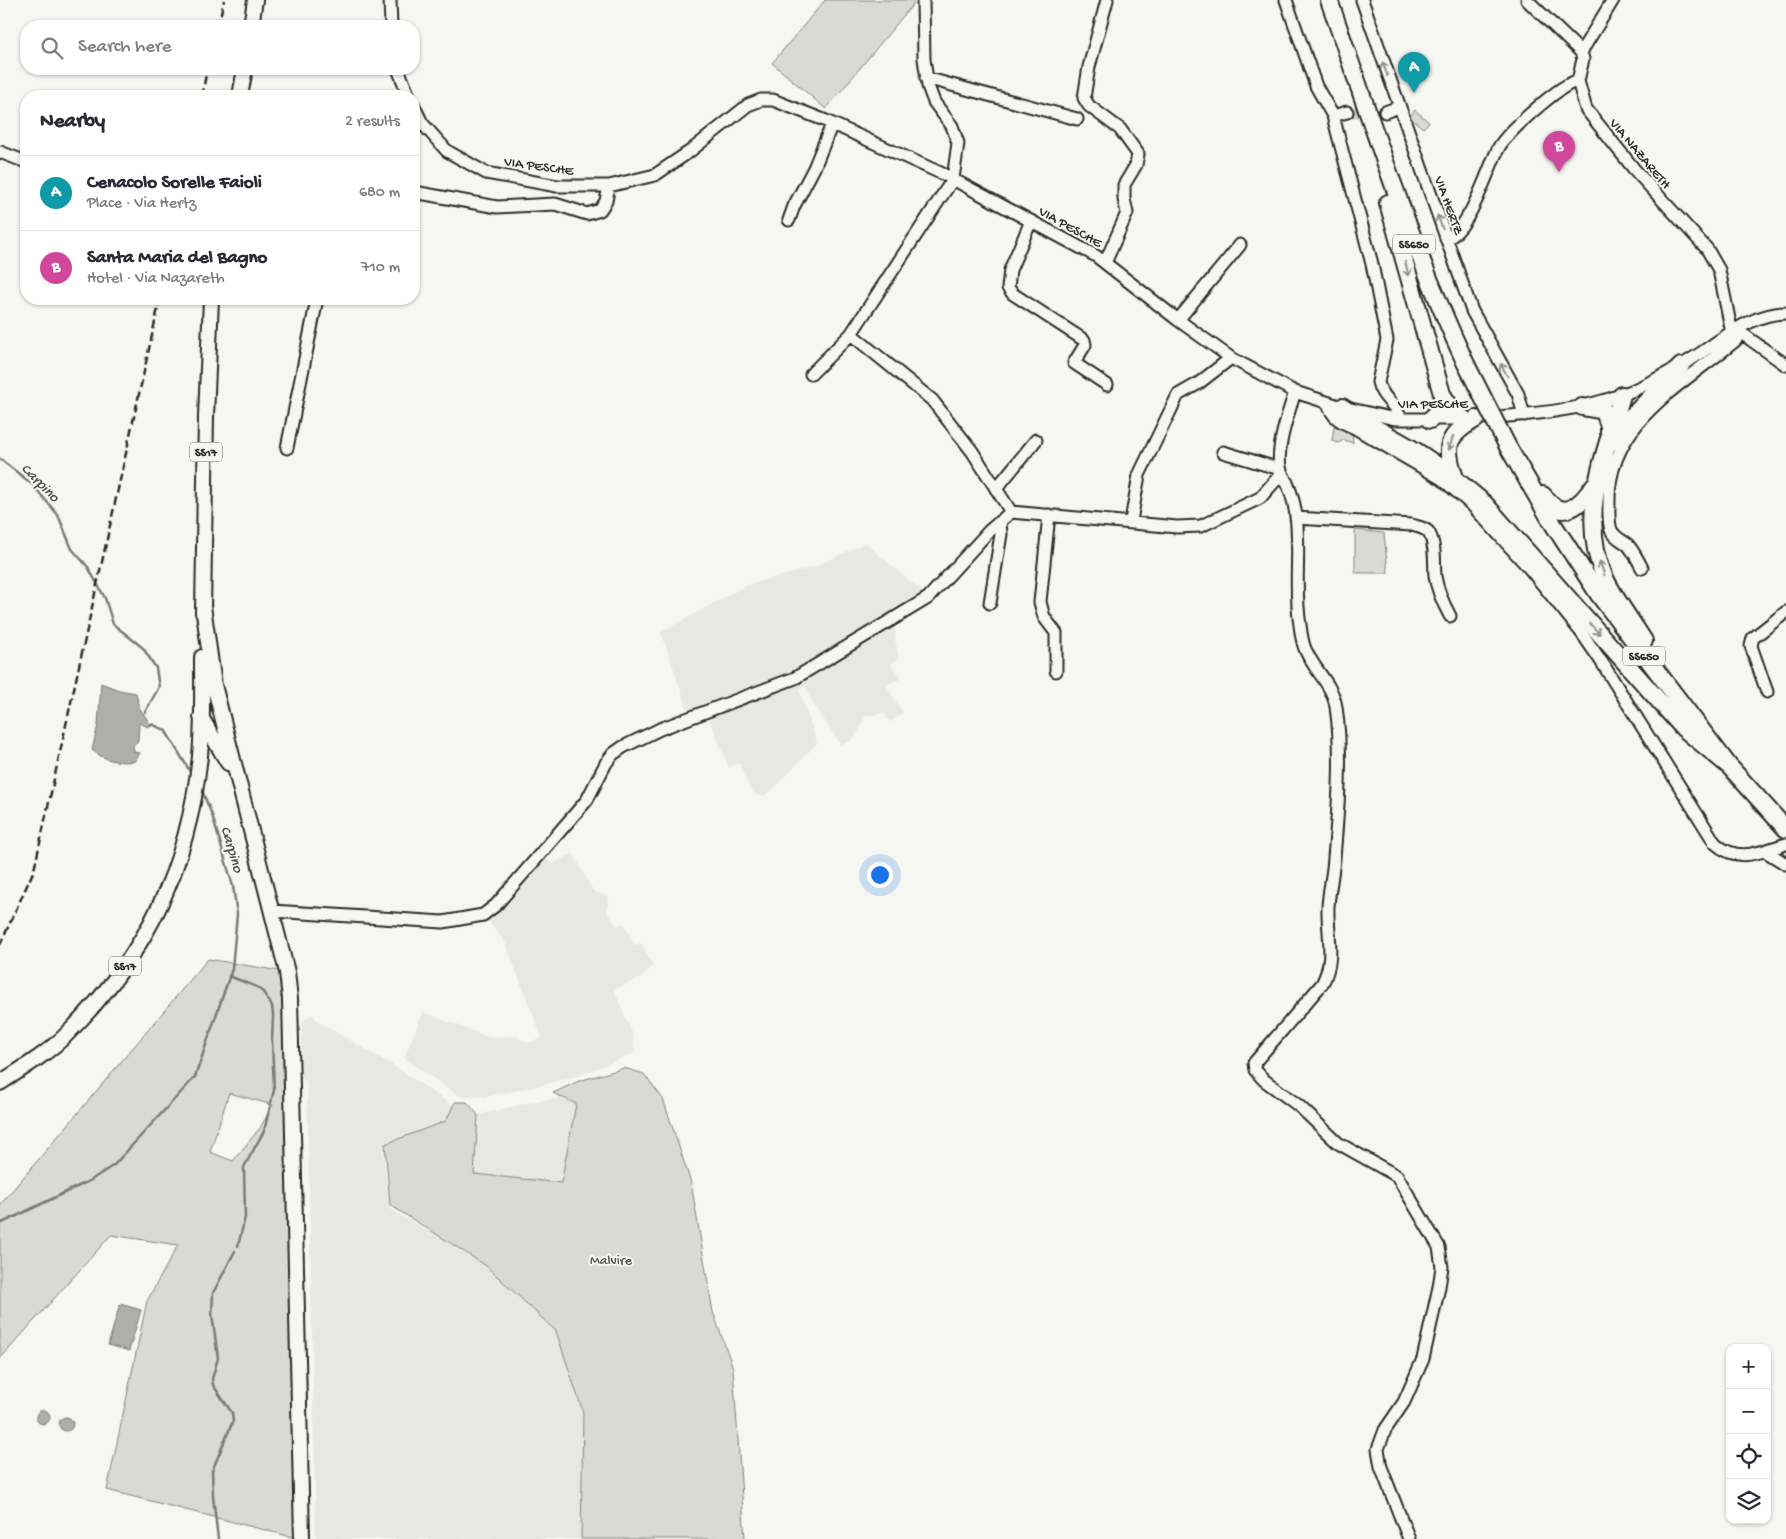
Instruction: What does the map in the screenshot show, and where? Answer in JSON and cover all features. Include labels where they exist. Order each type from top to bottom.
[{"type":"highway","name":"SS650","points":[[1329,0],[1378,116],[1424,269],[1466,364],[1508,447],[1553,524],[1599,595],[1728,766],[1786,829]]},
{"type":"highway","points":[[1378,116],[1378,168],[1442,394],[1453,411],[1470,419],[1451,439],[1449,459],[1455,478]]},
{"type":"highway","points":[[1608,448],[1623,428],[1681,366]]},
{"type":"highway","points":[[1430,420],[1441,408],[1442,394]]},
{"type":"highway","points":[[1622,395],[1628,406],[1629,413],[1623,428]]},
{"type":"highway","points":[[1508,447],[1550,505],[1560,510],[1570,509],[1582,503],[1595,484],[1608,448],[1622,395]]},
{"type":"highway","points":[[1335,405],[1416,451],[1455,478],[1484,503],[1683,728],[1728,766]]},
{"type":"highway","points":[[1582,406],[1598,409],[1607,415],[1609,426],[1608,448]]},
{"type":"highway","points":[[1595,484],[1594,546],[1605,577],[1690,715]]},
{"type":"main road","points":[[252,20],[256,0]]},
{"type":"main road","points":[[241,90],[244,75]]},
{"type":"main road","points":[[244,75],[248,90]]},
{"type":"main road","name":"SS17","points":[[0,1083],[66,1035],[118,978],[141,943],[163,903],[186,833],[200,756],[202,717],[206,416],[211,305]]},
{"type":"main road","points":[[203,606],[209,660],[238,786],[287,972],[291,1014],[302,1539]]},
{"type":"main road","points":[[223,717],[216,713],[208,712],[202,717],[223,752],[238,786]]},
{"type":"main road","points":[[200,756],[207,747],[214,747],[223,752]]},
{"type":"street","points":[[390,0],[392,20]]},
{"type":"street","points":[[811,374],[851,334],[953,179],[958,143],[952,126],[934,102],[926,78],[923,0]]},
{"type":"street","points":[[1105,263],[1127,214],[1124,185],[1136,165],[1138,154],[1120,129],[1088,106],[1084,98],[1089,67],[1107,0]]},
{"type":"street","points":[[1286,0],[1316,86],[1332,116],[1372,264],[1387,340],[1378,382],[1379,388],[1396,407],[1401,419]]},
{"type":"street","name":"VIA HERTZ","points":[[1362,0],[1472,310],[1518,394],[1524,415]]},
{"type":"street","points":[[1527,0],[1581,52],[1613,0]]},
{"type":"street","name":"VIA NAZARETH","points":[[1581,52],[1583,59],[1578,81],[1586,109],[1634,169],[1706,249],[1719,270],[1735,332]]},
{"type":"street","points":[[400,75],[407,90]]},
{"type":"street","points":[[926,78],[1077,119]]},
{"type":"street","points":[[1446,239],[1454,235],[1481,195],[1501,144],[1550,96],[1565,85],[1578,81]]},
{"type":"street","name":"VIA PESCHE","points":[[420,119],[447,151],[486,173],[557,186],[610,186],[655,175],[689,152],[748,105],[761,100],[773,100],[832,124],[953,179],[1031,221],[1105,263],[1178,320],[1231,358],[1295,392],[1335,405],[1401,419],[1470,419],[1524,415],[1582,406],[1622,395],[1681,366],[1760,317],[1786,313]]},
{"type":"street","points":[[1378,116],[1399,107]]},
{"type":"street","points":[[1332,116],[1347,112]]},
{"type":"street","points":[[789,220],[794,206],[814,168],[832,124]]},
{"type":"street","points":[[0,152],[20,160]]},
{"type":"street","points":[[420,193],[497,207],[555,204],[587,214],[600,210],[606,201],[610,186]]},
{"type":"street","points":[[1031,221],[1010,270],[1008,288],[1013,294],[1084,340],[1085,345],[1074,362],[1107,385]]},
{"type":"street","points":[[1178,320],[1240,246]]},
{"type":"street","points":[[287,448],[316,305]]},
{"type":"street","points":[[1735,332],[1786,365]]},
{"type":"street","points":[[1642,568],[1628,546],[1612,532],[1610,525],[1610,480],[1615,459],[1637,424],[1652,408],[1678,384],[1736,340],[1735,332]]},
{"type":"street","points":[[851,334],[932,400],[972,451],[1011,512]]},
{"type":"street","points":[[1130,521],[1139,475],[1178,395],[1199,383],[1231,358]]},
{"type":"street","points":[[1295,392],[1285,424],[1281,471],[1293,497],[1296,518],[1299,623],[1305,650],[1330,688],[1336,705],[1338,782],[1334,859],[1328,907],[1331,959],[1329,971],[1322,984],[1254,1063],[1255,1070],[1264,1080],[1299,1106],[1338,1143],[1357,1156],[1398,1176],[1439,1247],[1442,1267],[1440,1287],[1423,1359],[1404,1402],[1385,1430],[1378,1449],[1381,1467],[1409,1539]]},
{"type":"street","points":[[1335,405],[1333,416],[1340,422],[1355,428],[1442,479],[1478,511],[1530,569],[1581,632],[1715,843],[1729,854],[1736,856],[1786,844]]},
{"type":"street","points":[[996,489],[1036,440]]},
{"type":"street","points":[[1223,452],[1281,471]]},
{"type":"street","points":[[272,911],[443,922],[464,920],[483,915],[496,905],[587,800],[606,763],[613,754],[660,729],[795,678],[928,598],[1011,512],[1130,521],[1176,527],[1201,526],[1260,498],[1281,471]]},
{"type":"street","points":[[1049,515],[1040,602],[1044,617],[1056,633],[1056,671]]},
{"type":"street","points":[[1296,518],[1354,520],[1412,525],[1423,528],[1429,532],[1432,540],[1436,578],[1442,602],[1450,616]]},
{"type":"street","points":[[990,603],[1001,534],[1000,522]]},
{"type":"street","points":[[1767,692],[1751,646],[1752,638],[1786,612]]},
{"type":"street","points":[[1770,849],[1786,864]]},
{"type":"shaded area","points":[[865,543],[925,594],[895,621],[895,640],[899,658],[890,664],[902,678],[886,685],[903,713],[890,722],[883,713],[865,716],[858,732],[851,741],[841,745],[813,704],[805,686],[799,689],[817,743],[771,791],[763,796],[756,795],[749,787],[739,763],[729,767],[706,711],[690,717],[661,632],[747,585],[814,567]]},
{"type":"shaded area","points":[[101,683],[119,690],[136,693],[139,707],[151,725],[148,727],[139,723],[138,741],[133,745],[134,752],[140,753],[135,761],[112,760],[92,750],[98,725]]},
{"type":"shaded area","points":[[542,850],[551,865],[573,853],[593,891],[609,897],[607,912],[617,926],[624,923],[634,945],[641,943],[653,966],[640,978],[614,990],[632,1033],[635,1053],[577,1076],[542,1085],[485,1097],[459,1096],[404,1058],[423,1012],[488,1037],[516,1036],[528,1043],[542,1038],[505,942],[483,915]]},
{"type":"shaded area","points":[[312,1014],[319,1022],[397,1068],[455,1107],[446,1121],[385,1144],[383,1149],[390,1209],[485,1265],[556,1331],[583,1403],[580,1539],[316,1539],[307,1081],[301,1079],[302,1022]]},
{"type":"shaded area","points":[[560,1098],[576,1103],[561,1183],[473,1174],[478,1115],[535,1101]]},
{"type":"shaded area","points":[[120,1304],[141,1310],[129,1351],[108,1345]]},
{"type":"shaded area","points":[[40,1410],[46,1410],[50,1417],[46,1424],[40,1424],[36,1420],[36,1414]]},
{"type":"shaded area","points":[[63,1417],[69,1417],[73,1424],[69,1431],[63,1431],[59,1427],[59,1421]]},
{"type":"green space","points":[[825,0],[911,0],[914,3],[826,109],[772,63]]},
{"type":"green space","points":[[1415,110],[1429,122],[1423,128],[1409,117]]},
{"type":"green space","points":[[1334,426],[1352,432],[1353,443],[1344,440],[1338,443],[1332,441]]},
{"type":"green space","points":[[1355,530],[1384,533],[1388,573],[1355,573]]},
{"type":"green space","points":[[208,959],[286,972],[288,982],[280,997],[290,999],[300,1539],[107,1490],[147,1301],[178,1245],[111,1235],[0,1359],[0,1205]],"holes":[[[229,1093],[273,1105],[260,1128],[233,1161],[210,1152]]]},
{"type":"green space","name":"Malvire","points":[[624,1068],[644,1074],[663,1099],[691,1183],[713,1312],[733,1368],[745,1539],[581,1539],[583,1412],[556,1331],[485,1265],[390,1205],[385,1144],[446,1121],[455,1102],[467,1102],[478,1115],[474,1174],[561,1183],[576,1104],[553,1093],[579,1081]]},
{"type":"waterway","name":"Carpino","points":[[0,459],[32,484],[58,515],[72,549],[88,567],[105,598],[113,624],[143,648],[156,668],[159,687],[145,712]]},
{"type":"waterway","name":"Carpino","points":[[151,724],[165,730],[191,773]]},
{"type":"waterway","name":"Carpino","points":[[0,1224],[91,1180],[114,1165],[195,1077],[232,969],[237,914],[233,886],[212,815],[201,788]]},
{"type":"waterway","points":[[229,976],[257,987],[263,992],[272,1006],[273,1015],[274,1090],[264,1131],[244,1167],[245,1217],[238,1246]]},
{"type":"waterway","points":[[218,1539],[212,1471],[233,1421],[232,1413],[213,1385],[212,1379],[218,1358],[212,1314],[213,1293],[235,1251]]},
{"type":"tunnel","points":[[1347,112],[1385,112]]},
{"type":"railway","points":[[219,20],[224,0]]},
{"type":"railway","points":[[203,90],[206,75]]},
{"type":"railway","points":[[0,945],[34,870],[159,305]]},
{"type":"place","name":"Cenacolo Sorelle Faioli","points":[[1414,93]]},
{"type":"place","name":"Santa Maria del Bagno","points":[[1559,172]]}]
